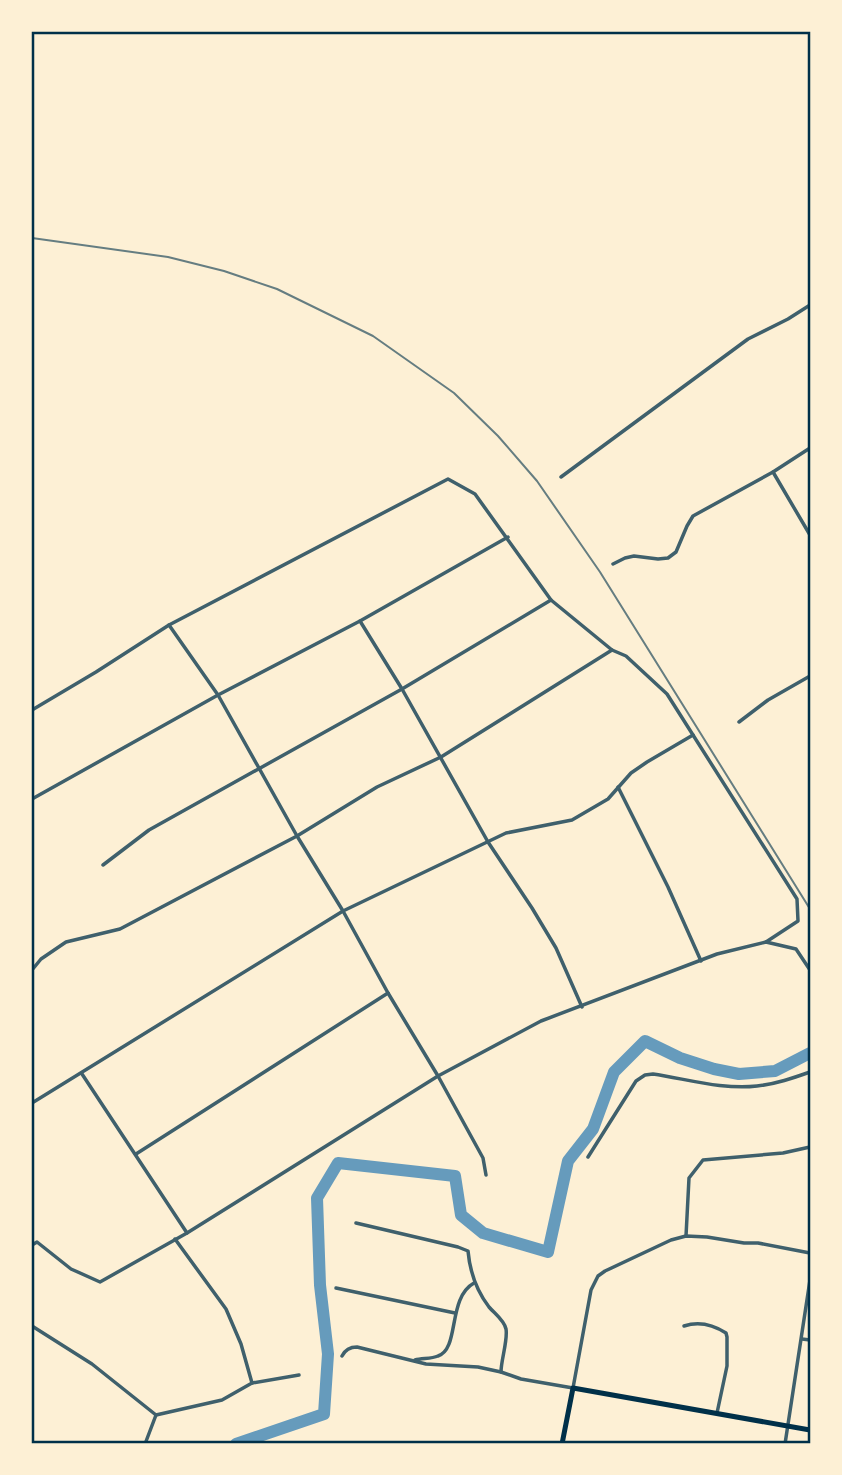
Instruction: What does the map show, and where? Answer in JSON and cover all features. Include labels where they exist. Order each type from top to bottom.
[{"type":"main road","points":[[562,1444],[573,1388],[810,1430]]},
{"type":"street","points":[[561,477],[748,339],[810,305]]},
{"type":"street","points":[[613,564],[634,556],[668,558],[676,552],[693,516],[773,472],[810,448]]},
{"type":"street","points":[[773,472],[810,535]]},
{"type":"street","points":[[32,710],[169,625],[448,479],[475,494],[551,600],[612,650],[626,656],[667,694],[797,899],[798,921],[766,942],[717,954],[541,1021],[438,1076],[187,1233],[100,1282],[71,1269],[37,1242],[32,1245]]},
{"type":"street","points":[[32,799],[218,695],[360,621],[508,537]]},
{"type":"street","points":[[103,865],[149,830],[402,689],[551,600]]},
{"type":"street","points":[[360,621],[402,689],[488,842],[556,948],[582,1007]]},
{"type":"street","points":[[169,625],[218,695],[297,836],[343,911],[483,1158],[486,1175]]},
{"type":"street","points":[[32,970],[40,959],[66,942],[121,929],[297,836],[377,787],[440,757],[612,650]]},
{"type":"street","points":[[739,722],[768,700],[810,676]]},
{"type":"street","points":[[32,1103],[343,911],[513,831],[572,820],[608,799],[631,773],[693,735]]},
{"type":"street","points":[[618,787],[701,961]]},
{"type":"street","points":[[766,942],[796,949],[810,970]]},
{"type":"street","points":[[136,1154],[388,993]]},
{"type":"street","points":[[588,1157],[636,1082],[645,1075],[744,1087],[777,1083],[810,1072]]},
{"type":"street","points":[[81,1073],[187,1233]]},
{"type":"street","points":[[686,1236],[689,1178],[703,1160],[783,1153],[810,1147]]},
{"type":"street","points":[[356,1223],[468,1251],[474,1283],[488,1306],[505,1324],[507,1332],[501,1372]]},
{"type":"street","points":[[342,1356],[351,1347],[357,1347],[426,1364],[478,1367],[521,1379],[573,1388],[594,1282],[605,1271],[671,1240],[686,1236],[758,1243],[810,1253]]},
{"type":"street","points":[[175,1239],[226,1309],[241,1344],[252,1383]]},
{"type":"street","points":[[785,1444],[810,1280]]},
{"type":"street","points":[[413,1360],[438,1356],[447,1349],[462,1292],[474,1283]]},
{"type":"street","points":[[335,1288],[455,1313]]},
{"type":"street","points":[[684,1326],[700,1323],[726,1333],[727,1366],[717,1413]]},
{"type":"street","points":[[32,1325],[92,1364],[156,1415]]},
{"type":"street","points":[[802,1339],[810,1340]]},
{"type":"street","points":[[156,1415],[222,1400],[252,1383],[299,1374]]},
{"type":"street","points":[[145,1444],[156,1415]]},
{"type":"waterway","points":[[236,1444],[324,1414],[328,1354],[320,1285],[317,1198],[338,1163],[455,1176],[461,1215],[483,1233],[548,1252],[568,1161],[593,1129],[614,1072],[645,1041],[680,1058],[739,1074],[775,1071],[810,1053]]},
{"type":"railway","points":[[32,238],[168,257],[224,271],[277,289],[373,336],[454,393],[498,436],[537,481],[600,572],[810,909]]}]
